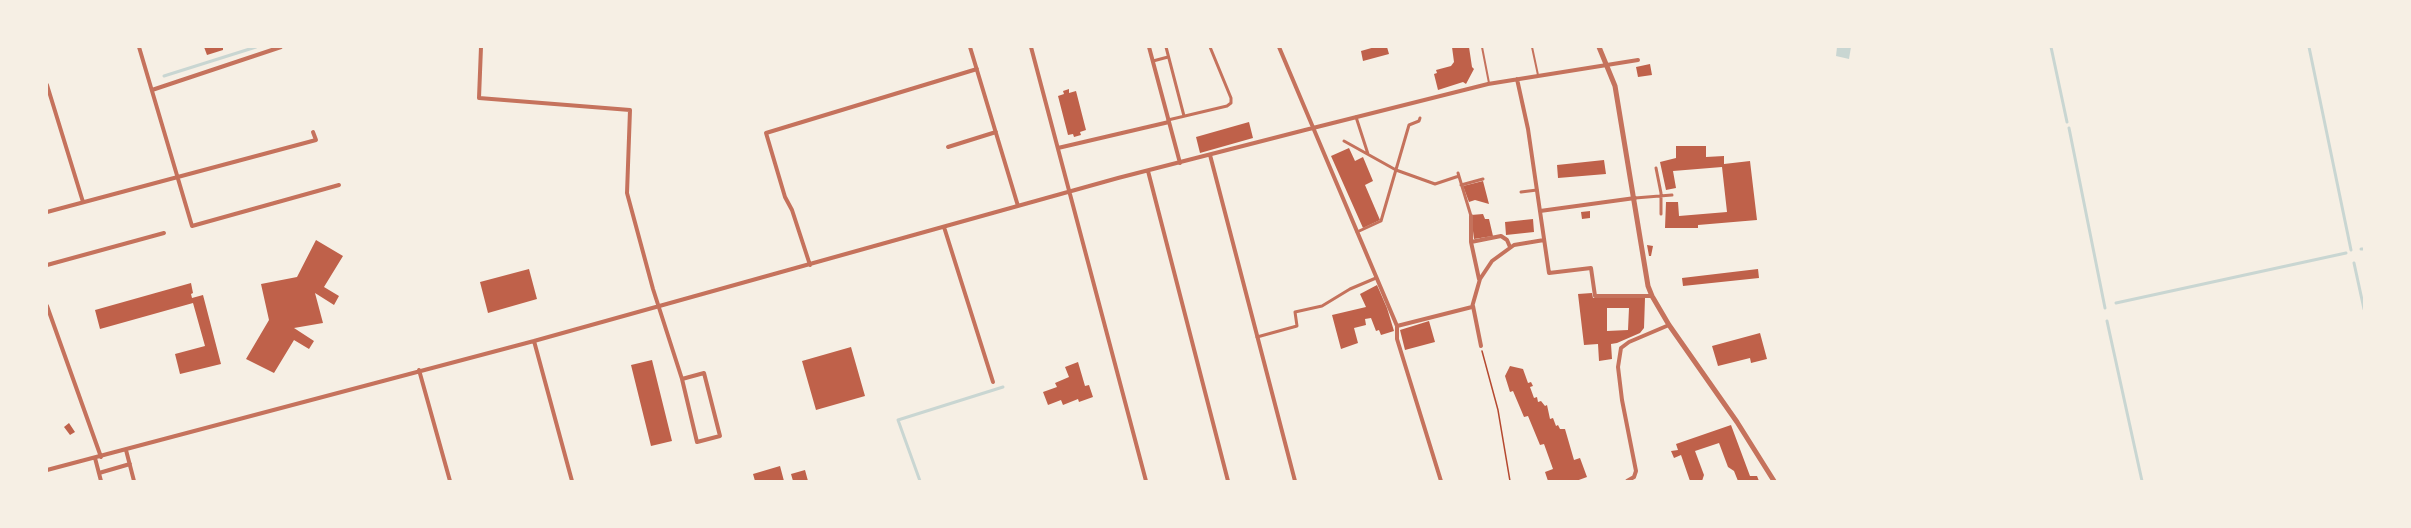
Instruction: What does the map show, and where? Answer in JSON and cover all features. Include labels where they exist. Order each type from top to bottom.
[{"type":"street","points":[[139,47],[192,226],[339,185]]},
{"type":"street","points":[[152,90],[281,47]]},
{"type":"street","points":[[481,47],[479,98],[630,110],[627,193],[653,289],[682,379],[697,442],[720,436],[704,373],[682,379]]},
{"type":"street","points":[[970,47],[1018,206]]},
{"type":"street","points":[[1031,47],[1146,481]]},
{"type":"street","points":[[1149,47],[1180,163]]},
{"type":"street","points":[[1166,47],[1184,116]]},
{"type":"street","points":[[1058,148],[1227,106],[1231,103],[1231,98],[1210,47]]},
{"type":"street","points":[[1279,47],[1397,326],[1397,339],[1441,481]]},
{"type":"street","points":[[1599,47],[1608,65],[1615,86],[1635,198],[1648,286],[1652,296],[1669,325],[1703,373],[1774,481]]},
{"type":"street","points":[[1152,62],[1168,57]]},
{"type":"street","points":[[47,470],[101,457],[419,370],[534,341],[1069,192],[1356,117],[1489,84],[1638,60]]},
{"type":"street","points":[[810,265],[792,210],[785,197],[766,132],[977,69]]},
{"type":"street","points":[[1517,79],[1528,129],[1549,273],[1591,268],[1595,296],[1652,296]]},
{"type":"street","points":[[47,85],[83,202]]},
{"type":"street","points":[[1356,117],[1368,154]]},
{"type":"street","points":[[1357,232],[1381,221],[1409,125],[1419,121],[1420,118]]},
{"type":"street","points":[[47,212],[316,140],[313,132]]},
{"type":"street","points":[[948,147],[996,132]]},
{"type":"street","points":[[1344,141],[1396,170],[1435,184],[1458,175],[1471,216],[1471,242],[1480,279]]},
{"type":"street","points":[[1210,156],[1295,481]]},
{"type":"street","points":[[1656,168],[1661,196],[1661,214]]},
{"type":"street","points":[[1148,171],[1228,481]]},
{"type":"street","points":[[1461,185],[1483,179]]},
{"type":"street","points":[[1521,192],[1537,190]]},
{"type":"street","points":[[1540,211],[1635,198],[1672,195]]},
{"type":"street","points":[[944,227],[993,382]]},
{"type":"street","points":[[47,265],[164,234]]},
{"type":"street","points":[[1471,242],[1501,236],[1507,240],[1510,247]]},
{"type":"street","points":[[1480,346],[1473,306],[1480,279],[1484,272],[1494,260],[1510,247],[1518,243],[1544,240]]},
{"type":"street","points":[[1257,337],[1297,326],[1295,312],[1322,306],[1350,288],[1376,278]]},
{"type":"street","points":[[47,306],[101,457]]},
{"type":"street","points":[[1397,326],[1473,306]]},
{"type":"street","points":[[1627,481],[1634,478],[1636,470],[1622,400],[1618,367],[1621,348],[1624,344],[1669,325]]},
{"type":"street","points":[[534,341],[572,481]]},
{"type":"street","points":[[419,370],[450,481]]},
{"type":"street","points":[[126,450],[134,481]]},
{"type":"street","points":[[95,458],[101,481]]},
{"type":"street","points":[[99,473],[130,464]]},
{"type":"lane","points":[[1482,47],[1489,84]]},
{"type":"lane","points":[[1532,47],[1538,75]]},
{"type":"path","points":[[1480,346],[1498,410],[1510,481]]},
{"type":"shaded area","points":[[1837,47],[1851,47],[1849,59],[1836,56]]},
{"type":"building","points":[[204,47],[223,47],[223,50],[207,55]]},
{"type":"building","points":[[1375,47],[1387,47],[1389,54],[1363,61],[1361,51]]},
{"type":"building","points":[[1452,47],[1469,47],[1472,67],[1474,69],[1466,84],[1463,82],[1438,90],[1434,74],[1437,73],[1436,70],[1451,66],[1454,62]]},
{"type":"building","points":[[1650,64],[1652,75],[1638,77],[1636,67]]},
{"type":"building","points":[[1069,89],[1069,93],[1076,91],[1086,130],[1080,132],[1081,135],[1074,137],[1073,134],[1068,135],[1058,96],[1064,94],[1063,91]]},
{"type":"building","points":[[1249,122],[1253,138],[1200,153],[1196,137]]},
{"type":"building","points":[[1676,146],[1706,146],[1706,157],[1724,156],[1724,164],[1750,161],[1757,220],[1698,225],[1698,228],[1665,228],[1666,202],[1678,202],[1679,216],[1727,212],[1722,167],[1673,171],[1676,188],[1666,190],[1660,162],[1676,158]]},
{"type":"building","points":[[1349,148],[1355,161],[1363,157],[1373,181],[1365,185],[1380,220],[1363,228],[1331,156]]},
{"type":"building","points":[[1604,160],[1606,174],[1558,178],[1557,165]]},
{"type":"building","points":[[1483,181],[1489,204],[1475,200],[1469,202],[1463,186]]},
{"type":"building","points":[[1590,211],[1590,218],[1582,219],[1581,212]]},
{"type":"building","points":[[1483,214],[1485,219],[1489,219],[1493,236],[1474,239],[1471,215]]},
{"type":"building","points":[[1533,219],[1534,232],[1506,235],[1505,222]]},
{"type":"building","points":[[316,240],[343,256],[324,287],[339,296],[334,305],[315,293],[323,323],[294,328],[314,341],[309,349],[294,340],[274,373],[246,359],[269,320],[261,284],[297,277]]},
{"type":"building","points":[[1647,245],[1653,246],[1651,256],[1649,256]]},
{"type":"building","points":[[529,269],[537,299],[488,313],[480,282]]},
{"type":"building","points":[[1758,269],[1759,278],[1683,286],[1682,278]]},
{"type":"building","points":[[191,283],[193,293],[191,294],[192,298],[203,295],[221,364],[180,374],[175,354],[205,346],[193,303],[100,329],[95,310]]},
{"type":"building","points":[[1377,285],[1387,308],[1394,331],[1381,335],[1379,330],[1376,331],[1371,318],[1365,319],[1366,325],[1354,328],[1358,343],[1341,349],[1332,315],[1366,307],[1360,294]]},
{"type":"building","points":[[1592,293],[1593,298],[1645,298],[1644,328],[1640,333],[1611,344],[1612,359],[1599,361],[1598,344],[1584,345],[1578,294]],"holes":[[[1607,308],[1629,308],[1628,330],[1607,331]]]},
{"type":"building","points":[[1429,321],[1435,342],[1405,350],[1400,330]]},
{"type":"building","points":[[1760,333],[1767,359],[1751,363],[1750,358],[1718,366],[1712,346]]},
{"type":"building","points":[[851,347],[865,396],[816,410],[802,361]]},
{"type":"building","points":[[652,360],[672,441],[651,446],[631,365]]},
{"type":"building","points":[[1078,362],[1085,386],[1089,385],[1093,397],[1079,402],[1078,399],[1063,405],[1061,400],[1048,405],[1043,392],[1057,387],[1055,383],[1069,377],[1065,367]]},
{"type":"building","points":[[1510,366],[1523,369],[1528,383],[1531,382],[1533,386],[1530,387],[1534,398],[1537,397],[1538,402],[1541,401],[1545,406],[1547,405],[1550,419],[1553,418],[1556,426],[1558,425],[1560,429],[1565,429],[1574,460],[1580,458],[1587,477],[1576,481],[1548,481],[1545,472],[1553,469],[1544,444],[1540,445],[1528,416],[1524,417],[1513,391],[1510,392],[1505,376]]},
{"type":"building","points":[[69,423],[75,432],[70,435],[64,427]]},
{"type":"building","points":[[1731,425],[1750,476],[1757,476],[1759,481],[1738,481],[1734,471],[1728,467],[1719,443],[1695,451],[1704,475],[1702,481],[1690,481],[1681,455],[1674,458],[1671,451],[1678,450],[1676,444]]},
{"type":"building","points":[[780,466],[784,481],[755,481],[753,474]]},
{"type":"building","points":[[805,470],[808,481],[793,481],[791,474]]},
{"type":"waterway","points":[[164,76],[256,47]]},
{"type":"waterway","points":[[2051,47],[2067,122]]},
{"type":"waterway","points":[[2309,47],[2351,250]]},
{"type":"waterway","points":[[2069,128],[2105,308]]},
{"type":"waterway","points":[[2116,303],[2346,253]]},
{"type":"waterway","points":[[2354,263],[2364,309]]},
{"type":"waterway","points":[[2107,321],[2142,481]]},
{"type":"waterway","points":[[920,481],[898,420],[1003,387]]}]
